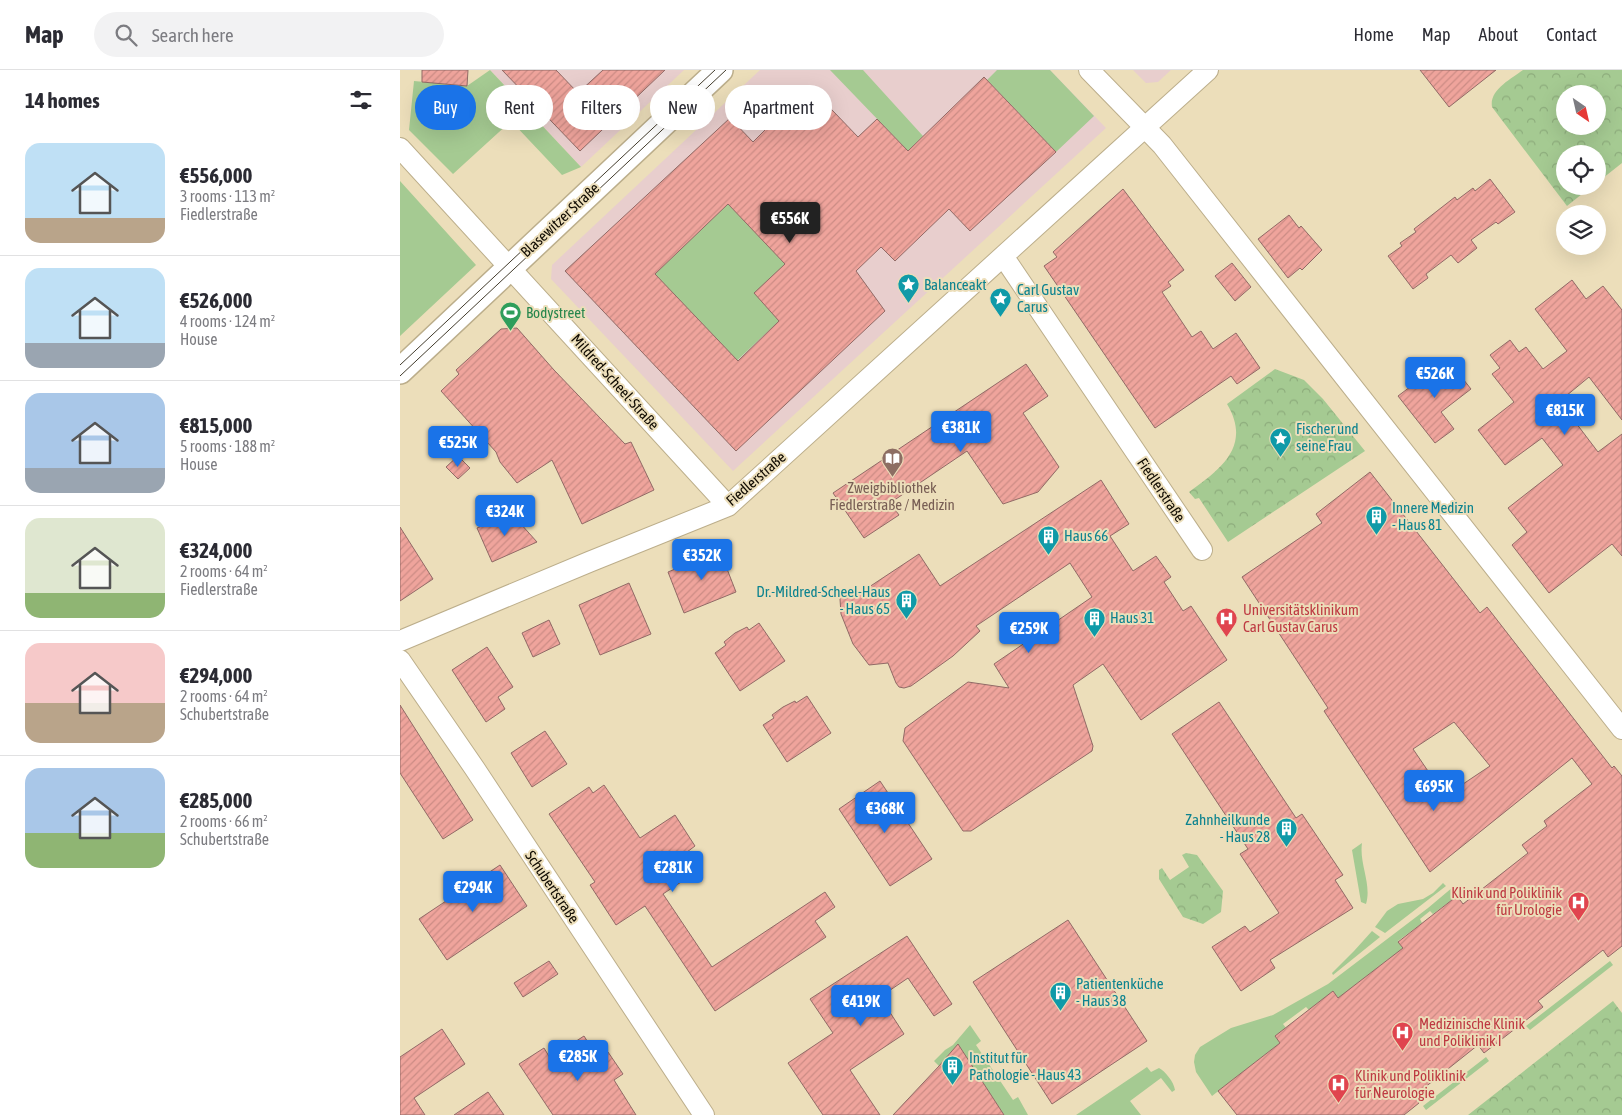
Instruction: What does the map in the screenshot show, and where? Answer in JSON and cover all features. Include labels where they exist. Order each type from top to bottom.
[{"type":"street","name":"Blasewitzer Straße","points":[[400,371],[720,70]]},
{"type":"street","points":[[1089,70],[1162,145],[1622,729]]},
{"type":"street","name":"Fiedlerstraße","points":[[400,641],[728,506],[1208,70]]},
{"type":"street","name":"Mildred-Scheel-Straße","points":[[400,148],[728,506]]},
{"type":"street","name":"Fiedlerstraße","points":[[1003,256],[1202,550]]},
{"type":"street","name":"Schubertstraße","points":[[400,660],[704,1115]]},
{"type":"shaded area","points":[[490,70],[684,70],[668,85],[650,85],[650,102],[640,111],[640,85],[563,85],[563,130],[620,130],[581,167],[546,130],[553,130],[553,85],[504,85]]},
{"type":"shaded area","points":[[760,70],[1050,70],[1106,128],[733,471],[551,279],[552,265],[696,130],[715,130],[715,112],[725,103],[725,130],[832,130],[832,85],[744,85]]},
{"type":"shaded area","points":[[1133,70],[1171,70],[1158,82],[1146,83]]},
{"type":"green space","points":[[490,70],[504,85],[486,85],[486,130],[501,130],[453,174],[409,130],[414,81],[456,85],[415,85],[415,130],[476,130],[476,85],[468,85]]},
{"type":"green space","points":[[830,70],[863,70],[923,136],[908,151]]},
{"type":"green space","points":[[997,70],[1050,70],[1094,116],[1056,152],[987,80]]},
{"type":"green space","points":[[1523,70],[1622,70],[1622,163],[1606,176],[1606,145],[1556,145],[1556,191],[1492,107],[1494,95],[1507,81]]},
{"type":"green space","points":[[520,130],[546,130],[581,167],[562,175]]},
{"type":"green space","points":[[755,178],[837,266],[725,372],[643,262]]},
{"type":"green space","points":[[400,181],[476,265],[400,336]]},
{"type":"green space","points":[[1559,195],[1581,195],[1568,205]]},
{"type":"green space","points":[[1275,369],[1304,380],[1323,399],[1365,451],[1228,542],[1199,498],[1195,499],[1189,492],[1222,465],[1234,444],[1236,432],[1234,419],[1227,404]]},
{"type":"green space","points":[[1362,843],[1362,859],[1367,881],[1366,904],[1361,902],[1352,850]]},
{"type":"green space","points":[[1186,853],[1197,855],[1223,891],[1221,912],[1203,924],[1183,917],[1159,879],[1159,870],[1162,868],[1170,880],[1189,867],[1182,855]]},
{"type":"green space","points":[[1443,883],[1446,886],[1385,933],[1375,927],[1387,911],[1398,904],[1423,899],[1433,893]]},
{"type":"green space","points":[[1453,887],[1457,896],[1433,914],[1430,911],[1420,919],[1422,923],[1398,941],[1413,961],[1390,958],[1350,989],[1348,1011],[1333,991],[1309,1010],[1306,1007],[1283,1024],[1286,1028],[1275,1036],[1280,1043],[1212,1096],[1196,1072],[1195,1055],[1200,1047],[1231,1028],[1273,1015],[1328,984]]},
{"type":"green space","points":[[1372,931],[1380,937],[1333,975],[1332,973]]},
{"type":"green space","points":[[1610,961],[1613,965],[1530,1030],[1526,1026]]},
{"type":"green space","points":[[1613,1001],[1622,1013],[1622,1115],[1468,1115]]},
{"type":"green space","points":[[970,1025],[981,1041],[976,1045],[1013,1100],[1018,1097],[1028,1115],[1004,1115],[958,1045],[939,1066],[934,1061],[953,1045]]},
{"type":"green space","points":[[1486,1057],[1489,1061],[1426,1110],[1423,1106]]},
{"type":"green space","points":[[1147,1067],[1151,1072],[1159,1068],[1161,1069],[1171,1080],[1175,1090],[1172,1092],[1161,1078],[1130,1101],[1141,1115],[1076,1115]]},
{"type":"building","points":[[422,70],[468,70],[467,85],[422,82]]},
{"type":"building","points":[[502,70],[556,70],[570,85],[563,85],[563,130],[602,130],[580,151],[553,123],[553,85],[516,85]]},
{"type":"building","points":[[603,70],[665,70],[640,94],[640,85],[587,85]]},
{"type":"building","points":[[1420,70],[1496,70],[1449,107]]},
{"type":"building","points":[[984,77],[1056,152],[970,231],[949,209],[895,261],[881,247],[856,271],[885,311],[736,451],[565,271],[725,123],[725,130],[742,130],[753,142],[765,130],[832,130],[832,110],[858,137],[877,119],[908,151]],"holes":[[[728,204],[785,264],[754,293],[779,321],[738,361],[655,274]]]},
{"type":"building","points":[[1490,179],[1515,212],[1498,224],[1496,222],[1471,240],[1477,248],[1458,263],[1451,255],[1426,274],[1428,278],[1413,289],[1388,256],[1402,246],[1400,243],[1416,232],[1414,229],[1455,197],[1457,200],[1473,188],[1475,191]]},
{"type":"building","points":[[1123,189],[1184,270],[1168,282],[1171,286],[1162,292],[1192,337],[1201,331],[1213,349],[1236,333],[1260,368],[1237,384],[1231,376],[1155,428],[1044,266],[1057,257],[1053,252]]},
{"type":"building","points":[[1289,215],[1299,228],[1301,226],[1322,250],[1302,270],[1300,268],[1288,278],[1258,239]]},
{"type":"building","points":[[1232,263],[1251,287],[1235,301],[1215,276]]},
{"type":"building","points":[[1572,280],[1586,299],[1603,286],[1622,310],[1622,420],[1589,377],[1566,396],[1583,418],[1576,423],[1598,452],[1622,434],[1622,556],[1612,544],[1549,593],[1512,545],[1527,532],[1508,508],[1563,465],[1542,438],[1505,465],[1478,430],[1514,402],[1492,374],[1500,368],[1490,355],[1510,340],[1519,352],[1526,347],[1543,369],[1567,351],[1535,309]]},
{"type":"building","points":[[517,328],[554,370],[625,444],[631,442],[654,490],[582,524],[552,460],[517,483],[500,462],[496,452],[441,391],[459,374],[456,370],[501,329]]},
{"type":"building","points":[[1447,359],[1471,389],[1441,412],[1454,429],[1435,443],[1398,396]]},
{"type":"building","points":[[1026,364],[1048,396],[1023,413],[1059,467],[1038,492],[1003,504],[967,451],[890,503],[899,515],[864,538],[833,493]]},
{"type":"building","points":[[458,456],[470,468],[458,479],[446,467]]},
{"type":"building","points":[[1370,472],[1480,613],[1487,607],[1612,768],[1614,766],[1622,776],[1622,946],[1608,957],[1603,950],[1538,1001],[1543,1007],[1484,1053],[1478,1045],[1414,1096],[1419,1103],[1404,1115],[1237,1115],[1218,1091],[1280,1043],[1275,1036],[1333,991],[1338,998],[1403,948],[1398,942],[1457,896],[1463,904],[1528,853],[1522,845],[1547,826],[1544,821],[1592,784],[1572,758],[1430,872],[1324,711],[1328,708],[1242,577],[1322,523],[1316,514]],"holes":[[[1454,722],[1490,766],[1445,796],[1413,749]]]},
{"type":"building","points":[[1101,480],[1129,524],[1110,536],[1133,571],[1156,556],[1171,577],[1164,582],[1183,611],[1191,606],[1227,660],[1141,720],[1103,664],[1073,685],[1093,746],[1092,751],[971,831],[963,831],[903,741],[905,728],[968,682],[1009,688],[994,664],[1092,597],[1070,563],[976,626],[980,631],[953,656],[911,686],[904,688],[899,687],[896,683],[888,663],[869,665],[853,644],[841,614],[840,599],[845,592],[863,591],[919,554],[940,586]]},
{"type":"building","points":[[511,513],[537,542],[492,562],[477,528]]},
{"type":"building","points":[[400,527],[433,579],[400,601]]},
{"type":"building","points":[[720,551],[736,592],[684,613],[668,572],[680,567],[679,563],[703,553],[705,557]]},
{"type":"building","points":[[629,583],[651,634],[600,655],[579,605]]},
{"type":"building","points":[[549,620],[560,644],[533,657],[522,633]]},
{"type":"building","points":[[759,623],[785,661],[740,691],[715,653],[726,645],[724,642],[735,633],[747,627],[749,630]]},
{"type":"building","points":[[487,647],[513,687],[498,697],[505,709],[486,722],[452,670]]},
{"type":"building","points":[[807,696],[831,733],[787,762],[763,725],[774,718],[772,715],[783,707],[795,701],[796,703]]},
{"type":"building","name":"Zahnheilkunde - Haus 28","points":[[1219,702],[1296,818],[1302,814],[1343,875],[1335,880],[1353,908],[1270,960],[1275,968],[1241,991],[1212,947],[1245,926],[1250,932],[1279,913],[1240,854],[1248,849],[1172,734]]},
{"type":"building","points":[[400,705],[473,820],[443,839],[400,773]]},
{"type":"building","points":[[545,731],[567,764],[532,787],[511,753]]},
{"type":"building","points":[[880,781],[932,859],[890,886],[839,809]]},
{"type":"building","points":[[604,785],[640,838],[675,815],[695,846],[687,852],[694,863],[682,871],[687,878],[663,894],[712,967],[825,892],[835,907],[815,921],[826,937],[715,1011],[645,906],[616,925],[590,885],[595,882],[549,814],[589,787],[593,793]]},
{"type":"building","points":[[500,865],[527,906],[447,960],[419,919]]},
{"type":"building","name":"Patientenküche - Haus 38","points":[[1068,920],[1147,1041],[1052,1104],[973,982]]},
{"type":"building","points":[[907,936],[952,1004],[934,1016],[908,978],[880,997],[904,1034],[850,1070],[880,1115],[823,1115],[788,1063],[833,1033],[810,999]]},
{"type":"building","points":[[549,961],[558,974],[523,997],[514,983]]},
{"type":"building","points":[[442,1029],[465,1064],[414,1098],[425,1115],[400,1115],[400,1057]]},
{"type":"building","points":[[584,1036],[598,1058],[608,1052],[623,1074],[614,1080],[636,1115],[553,1115],[519,1064],[544,1048],[550,1058]]},
{"type":"building","name":"Institut für Pathologie - Haus 43","points":[[958,1044],[1004,1115],[893,1115],[939,1066]]},
{"type":"building","points":[[488,1092],[504,1115],[454,1115]]},
{"type":"tram line","points":[[400,365],[715,70]]},
{"type":"tram line","points":[[400,376],[726,70]]},
{"type":"place","name":"Balanceakt","points":[[908,304]]},
{"type":"place","name":"Carl Gustav Carus","points":[[1001,318]]},
{"type":"place","name":"Bodystreet","points":[[510,332]]},
{"type":"place","name":"Fischer und seine Frau","points":[[1280,457]]},
{"type":"place","name":"Zweigbibliothek Fiedlerstraße / Medizin","points":[[892,478]]},
{"type":"place","name":"Innere Medizin - Haus 81","points":[[1376,536]]},
{"type":"place","name":"Haus 66","points":[[1048,555]]},
{"type":"place","name":"Dr.-Mildred-Scheel-Haus - Haus 65","points":[[906,620]]},
{"type":"place","name":"Haus 31","points":[[1094,637]]},
{"type":"place","name":"Universitätsklinikum Carl Gustav Carus","points":[[1227,638]]},
{"type":"place","name":"Zahnheilkunde - Haus 28","points":[[1286,848]]},
{"type":"place","name":"Klinik und Poliklinik für Urologie","points":[[1578,921]]},
{"type":"place","name":"Patientenküche - Haus 38","points":[[1060,1012]]},
{"type":"place","name":"Medizinische Klinik und Poliklinik I","points":[[1403,1052]]},
{"type":"place","name":"Institut für Pathologie - Haus 43","points":[[953,1086]]},
{"type":"place","name":"Klinik und Poliklinik für Neurologie","points":[[1339,1104]]}]
